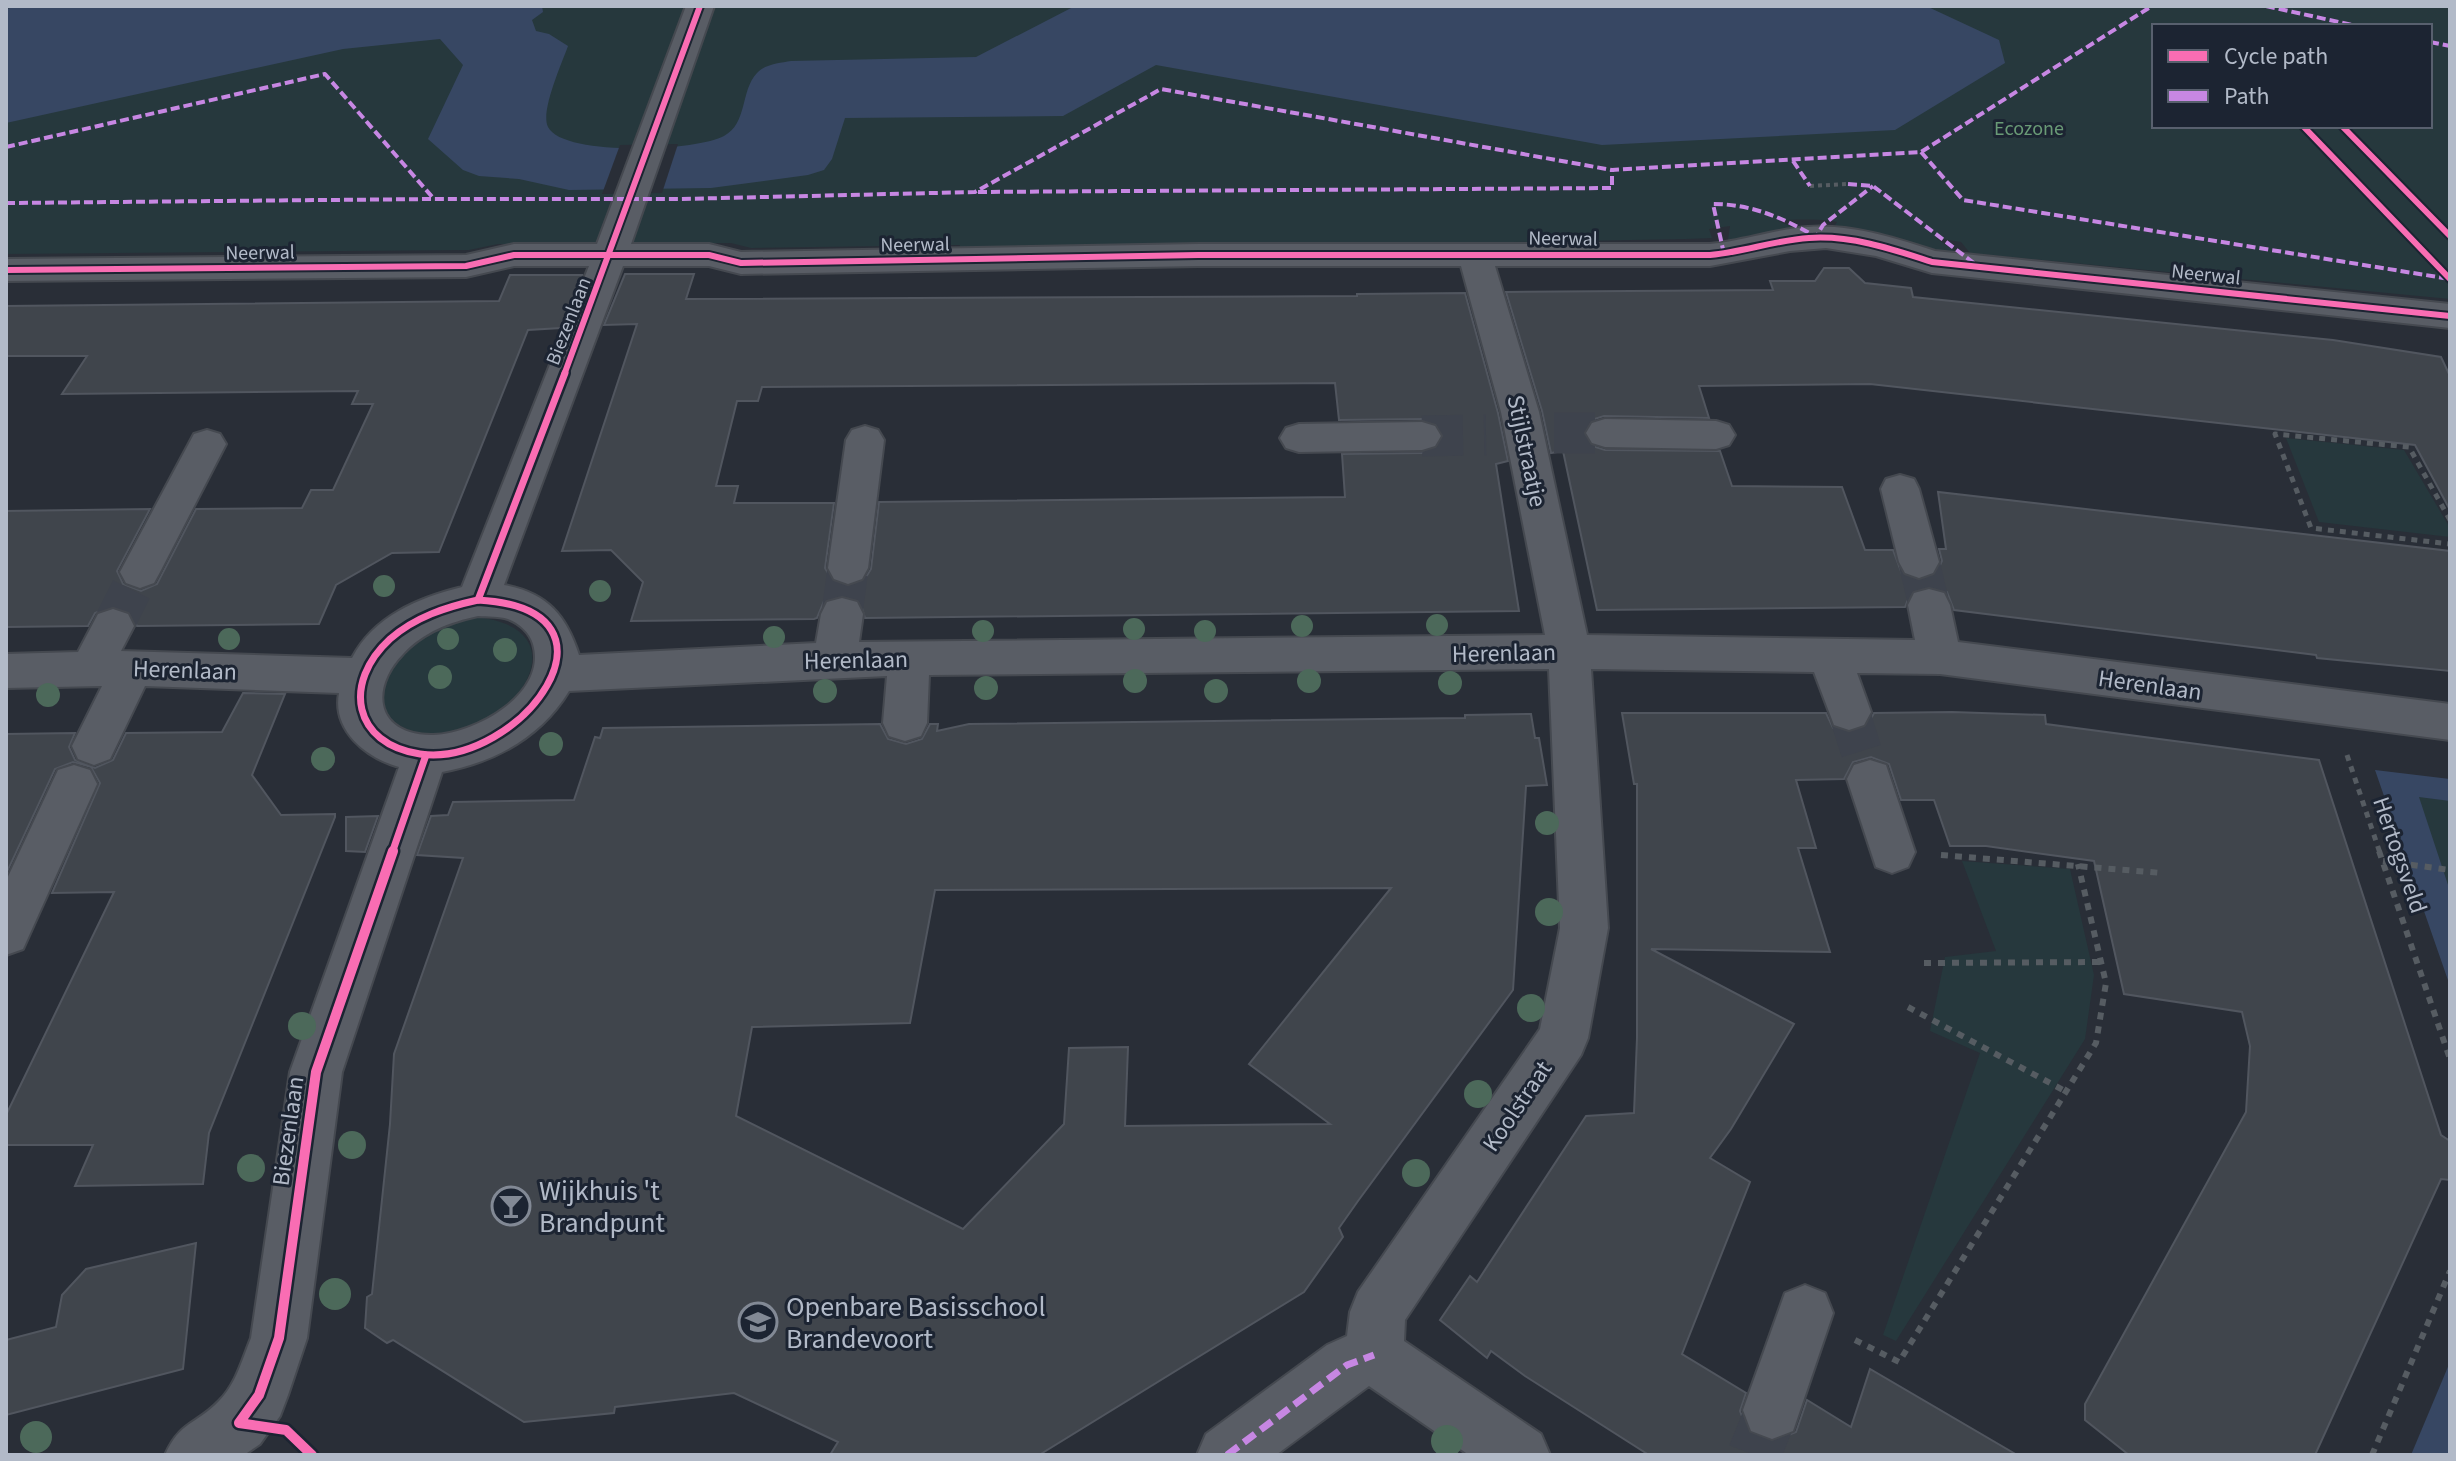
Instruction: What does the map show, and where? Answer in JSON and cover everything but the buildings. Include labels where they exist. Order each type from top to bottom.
[{"type":"street","name":"Biezenlaan","points":[[478,600],[610,255],[700,6]]},
{"type":"street","name":"Neerwal","points":[[6,270],[466,266],[514,255],[709,255],[741,263],[1474,253],[1710,255],[1743,252],[1816,237],[1869,243],[1932,262],[2450,316]]},
{"type":"street","name":"Stijlstraatje","points":[[1474,253],[1539,434],[1569,652]]},
{"type":"street","points":[[1605,433],[1716,435]]},
{"type":"street","points":[[1486,435],[1539,434]]},
{"type":"street","points":[[1299,438],[1422,436]]},
{"type":"street","points":[[848,568],[865,440]]},
{"type":"street","points":[[140,572],[207,444]]},
{"type":"street","points":[[1900,489],[1919,562]]},
{"type":"street","points":[[478,600],[514,604],[542,619],[557,643],[555,674],[537,705],[507,731],[467,749],[426,755],[392,748],[368,731],[359,706],[363,676],[381,649],[409,624],[443,608],[478,600]]},
{"type":"street","points":[[1929,605],[1940,657]]},
{"type":"street","points":[[835,659],[842,614]]},
{"type":"street","points":[[6,933],[84,765],[112,669],[113,626]]},
{"type":"street","name":"Herenlaan","points":[[555,674],[835,659],[1569,652],[1940,657],[2450,722]]},
{"type":"street","name":"Koolstraat","points":[[1374,1355],[1378,1312],[1563,1038],[1584,928],[1569,652]]},
{"type":"street","points":[[1830,656],[1849,712]]},
{"type":"street","points":[[905,723],[909,659]]},
{"type":"street","name":"Herenlaan","points":[[6,671],[112,669],[363,676]]},
{"type":"street","name":"Biezenlaan","points":[[217,1439],[259,1395],[279,1338],[316,1072],[426,755]]},
{"type":"street","points":[[1870,779],[1892,852]]},
{"type":"street","points":[[1772,1410],[1805,1313]]},
{"type":"street","points":[[1227,1455],[1347,1365],[1374,1355],[1520,1455]]},
{"type":"path","points":[[1810,186],[1848,184]]},
{"type":"path","points":[[2450,520],[2409,447],[2275,434],[2311,528],[2450,544]]},
{"type":"path","points":[[1892,852],[2078,864],[2162,873]]},
{"type":"path","points":[[2383,861],[2446,870]]},
{"type":"path","points":[[1805,1313],[1899,1362],[2096,1043],[2106,983],[2078,864]]},
{"type":"path","points":[[1924,963],[2101,962]]},
{"type":"path","points":[[1908,1007],[2065,1091]]},
{"type":"path","points":[[2372,1455],[2448,1283],[2450,1271]]},
{"type":"green space","name":"Ecozone","points":[[6,6],[2450,6],[2450,299],[1970,253],[1961,242],[1936,238],[1964,258],[1832,230],[1837,222],[1824,220],[1778,221],[1800,230],[1727,246],[1730,226],[1709,229],[1712,238],[1686,239],[958,252],[960,245],[751,248],[731,243],[498,244],[469,250],[6,254]]},
{"type":"green space","points":[[2286,438],[2404,450],[2450,528],[2450,537],[2319,522]]},
{"type":"green space","points":[[477,617],[511,627],[529,643],[532,664],[524,686],[506,707],[483,724],[456,734],[429,735],[399,725],[382,707],[379,696],[385,670],[412,641],[433,630]]},
{"type":"green space","points":[[2397,786],[2450,793],[2450,944]]},
{"type":"green space","points":[[1962,861],[2070,869],[2094,975],[2085,1039],[1896,1341],[1883,1335],[1980,1053],[1930,1031],[1945,957],[1996,951]]},
{"type":"water","points":[[18,6],[542,6],[543,12],[532,20],[536,31],[549,34],[568,46],[549,99],[548,127],[559,137],[578,143],[632,148],[688,145],[724,136],[732,130],[741,115],[752,80],[768,66],[791,61],[976,57],[1075,6],[1926,6],[1999,40],[2005,63],[1895,130],[1602,145],[1156,65],[1063,116],[845,118],[832,159],[824,170],[808,175],[711,188],[569,190],[519,179],[479,176],[463,170],[428,139],[463,65],[440,39],[343,49],[6,123],[6,9]]},
{"type":"water","points":[[2375,770],[2450,779],[2450,801],[2419,797],[2450,891],[2450,986]]},
{"type":"water","points":[[2450,1362],[2450,1455],[2411,1455]]},
{"type":"pier","points":[[678,144],[662,193],[602,194],[620,145]]},
{"type":"tunnel","points":[[1554,433],[1605,433]]},
{"type":"tunnel","points":[[1422,436],[1486,435]]},
{"type":"tunnel","points":[[1919,562],[1929,605]]},
{"type":"tunnel","points":[[842,614],[848,568]]},
{"type":"tunnel","points":[[113,626],[140,572]]},
{"type":"tunnel","points":[[1849,712],[1870,779]]},
{"type":"tunnel","points":[[1754,1455],[1772,1410]]},
{"type":"marked path","points":[[6,147],[325,74],[434,199],[681,199],[975,192],[1161,89],[1612,170],[1921,152],[2152,6]]},
{"type":"marked path","points":[[2266,6],[2348,24]]},
{"type":"marked path","points":[[2432,42],[2450,46]]},
{"type":"marked path","points":[[1921,152],[1963,200],[2450,279]]},
{"type":"marked path","points":[[1793,161],[1810,186]]},
{"type":"marked path","points":[[978,192],[1612,188],[1612,170]]},
{"type":"marked path","points":[[1848,184],[1873,186],[1975,264]]},
{"type":"marked path","points":[[1724,254],[1713,204],[1766,213],[1816,237],[1823,225],[1873,186]]},
{"type":"marked path","points":[[6,203],[434,199]]},
{"type":"marked path","points":[[1227,1455],[1347,1365],[1374,1355]]},
{"type":"cycle path","points":[[478,600],[610,255],[700,6]]},
{"type":"cycle path","points":[[2305,128],[2450,279]]},
{"type":"cycle path","points":[[2344,128],[2450,236]]},
{"type":"cycle path","points":[[6,270],[466,266],[514,255],[709,255],[741,263],[1198,255],[1710,255],[1790,240],[1826,238],[1880,246],[1932,262],[2450,316]]},
{"type":"cycle path","points":[[478,600],[521,606],[536,615],[551,633],[558,656],[553,679],[540,700],[520,719],[496,735],[470,747],[444,753],[422,754],[394,747],[374,734],[363,718],[360,699],[363,679],[373,659],[389,640],[418,619],[478,600]]},
{"type":"cycle path","points":[[312,1455],[286,1430],[239,1423],[259,1395],[279,1338],[316,1072],[426,755]]},
{"type":"place","name":"Wijkhuis 't Brandpunt","points":[[511,1206]]},
{"type":"place","name":"Openbare Basisschool Brandevoort","points":[[758,1322]]}]
